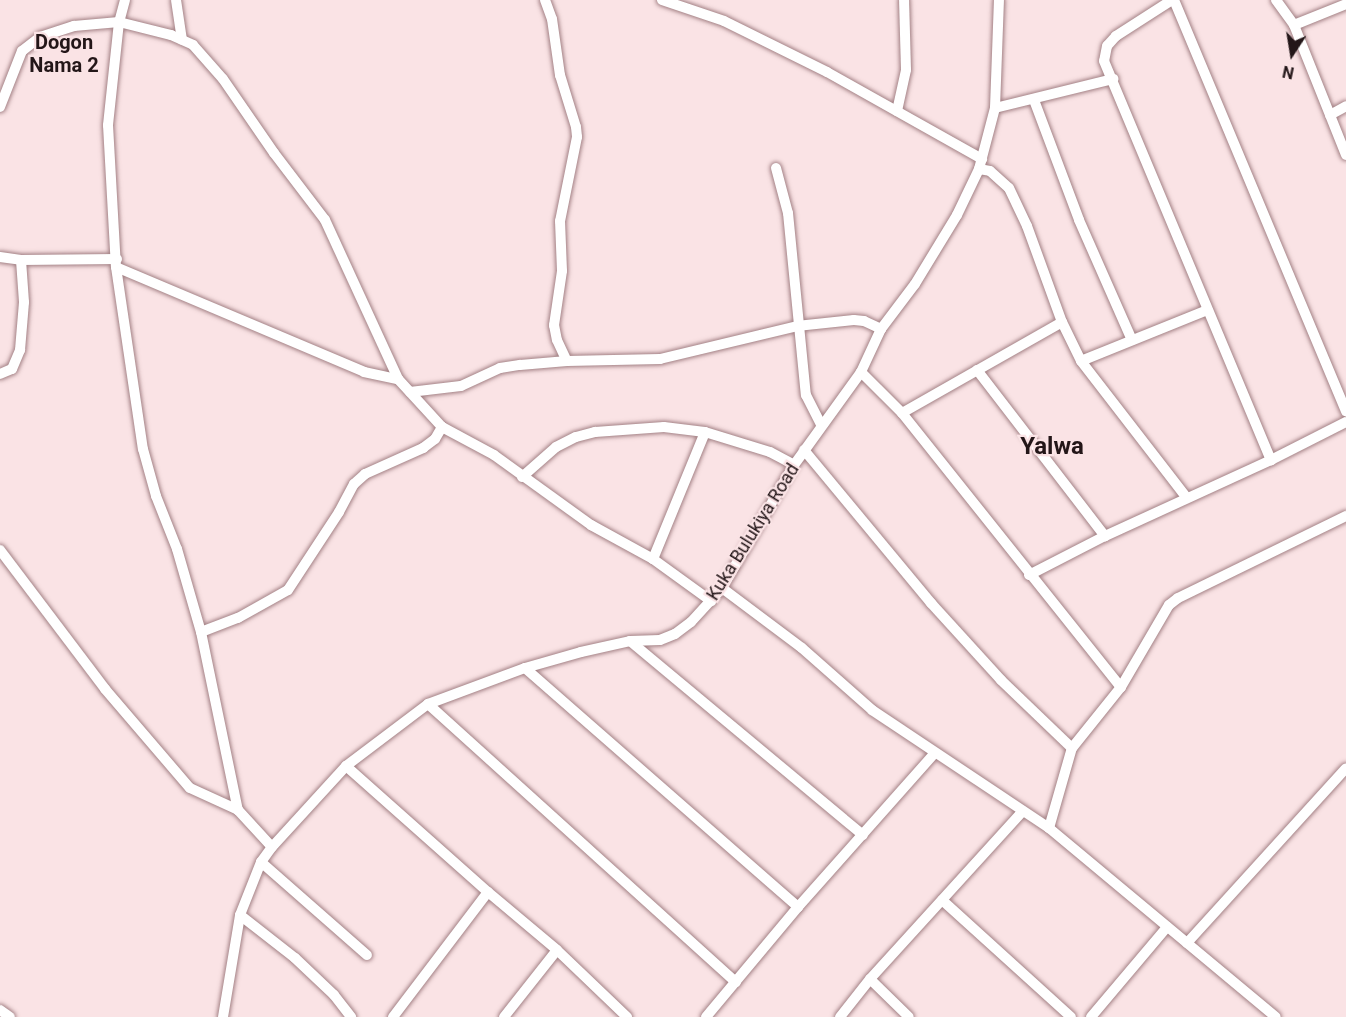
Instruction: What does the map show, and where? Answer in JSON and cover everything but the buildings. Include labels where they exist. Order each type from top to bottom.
[{"type":"street","points":[[125,0],[119,22],[108,125],[116,263],[143,449],[156,496],[177,549],[201,632],[238,810]]},
{"type":"street","points":[[176,0],[182,40]]},
{"type":"street","points":[[545,0],[552,19],[560,75],[577,137],[560,221],[562,271],[554,325],[557,340],[567,361]]},
{"type":"street","points":[[662,0],[724,21],[827,72],[897,111],[980,164],[1009,188],[1027,226],[1062,322],[1081,361],[1187,498]]},
{"type":"street","points":[[692,11],[697,0]]},
{"type":"street","points":[[897,111],[906,70],[904,0]]},
{"type":"street","name":"Kuka Bulukiya Road","points":[[223,1017],[240,915],[261,862],[346,766],[428,704],[525,668],[630,641],[660,640],[675,634],[722,588],[794,465],[821,424],[861,372],[881,328],[915,284],[957,215],[980,164],[995,108],[999,0]]},
{"type":"street","points":[[1271,460],[1104,61],[1107,46],[1116,36],[1173,0],[1346,411]]},
{"type":"street","points":[[1276,0],[1294,25],[1346,155]]},
{"type":"street","points":[[1294,25],[1346,4]]},
{"type":"street","points":[[0,107],[22,51],[40,37],[74,26],[119,22],[193,45],[223,79],[274,153],[325,220],[398,379],[442,427],[494,455],[591,525],[653,559],[711,601]]},
{"type":"street","points":[[995,108],[1113,79]]},
{"type":"street","points":[[1034,100],[1079,220],[1132,340]]},
{"type":"street","points":[[1330,115],[1346,106]]},
{"type":"street","points":[[776,168],[788,213],[797,326],[806,395],[821,424]]},
{"type":"street","points":[[0,257],[21,260],[116,263],[364,372],[398,379]]},
{"type":"street","points":[[0,374],[12,369],[20,350],[24,302],[21,260]]},
{"type":"street","points":[[1081,361],[1207,310]]},
{"type":"street","points":[[410,392],[461,386],[500,369],[567,361],[660,359],[797,326],[854,320],[864,321],[881,328]]},
{"type":"street","points":[[902,413],[1062,322]]},
{"type":"street","points":[[977,370],[1105,536]]},
{"type":"street","points":[[861,372],[902,413],[1029,575],[1121,687]]},
{"type":"street","points":[[1029,575],[1105,536],[1271,460],[1346,422]]},
{"type":"street","points":[[522,477],[556,447],[586,434],[664,426],[705,432],[770,452],[794,465]]},
{"type":"street","points":[[201,632],[238,618],[288,590],[339,512],[354,484],[365,474],[423,448],[435,439],[442,427]]},
{"type":"street","points":[[653,559],[705,432]]},
{"type":"street","points":[[804,450],[939,611],[1001,680],[1072,748]]},
{"type":"street","points":[[1049,828],[1072,748],[1121,687],[1161,617],[1178,598],[1346,516]]},
{"type":"street","points":[[0,550],[105,689],[190,788],[238,810],[272,847]]},
{"type":"street","points":[[722,588],[802,648],[872,710],[934,754],[1049,828],[1262,1008],[1276,1017]]},
{"type":"street","points":[[630,641],[863,835]]},
{"type":"street","points":[[525,668],[798,907]]},
{"type":"street","points":[[428,704],[736,982]]},
{"type":"street","points":[[706,1017],[798,907],[934,754]]},
{"type":"street","points":[[346,766],[557,950],[627,1017]]},
{"type":"street","points":[[1187,943],[1346,768]]},
{"type":"street","points":[[840,1017],[870,979],[1023,811]]},
{"type":"street","points":[[261,862],[367,955]]},
{"type":"street","points":[[393,1017],[488,892]]},
{"type":"street","points":[[942,900],[1071,1017]]},
{"type":"street","points":[[240,915],[295,958],[334,995],[351,1017]]},
{"type":"street","points":[[1091,1017],[1167,927]]},
{"type":"street","points":[[504,1017],[557,950]]},
{"type":"street","points":[[870,979],[909,1017]]},
{"type":"street","points":[[1254,1017],[1262,1008]]},
{"type":"street","points":[[0,1010],[10,1017]]},
{"type":"district","name":"Dogon Nama 2","points":[[64,54]]},
{"type":"district","name":"Yalwa","points":[[1052,447]]}]
